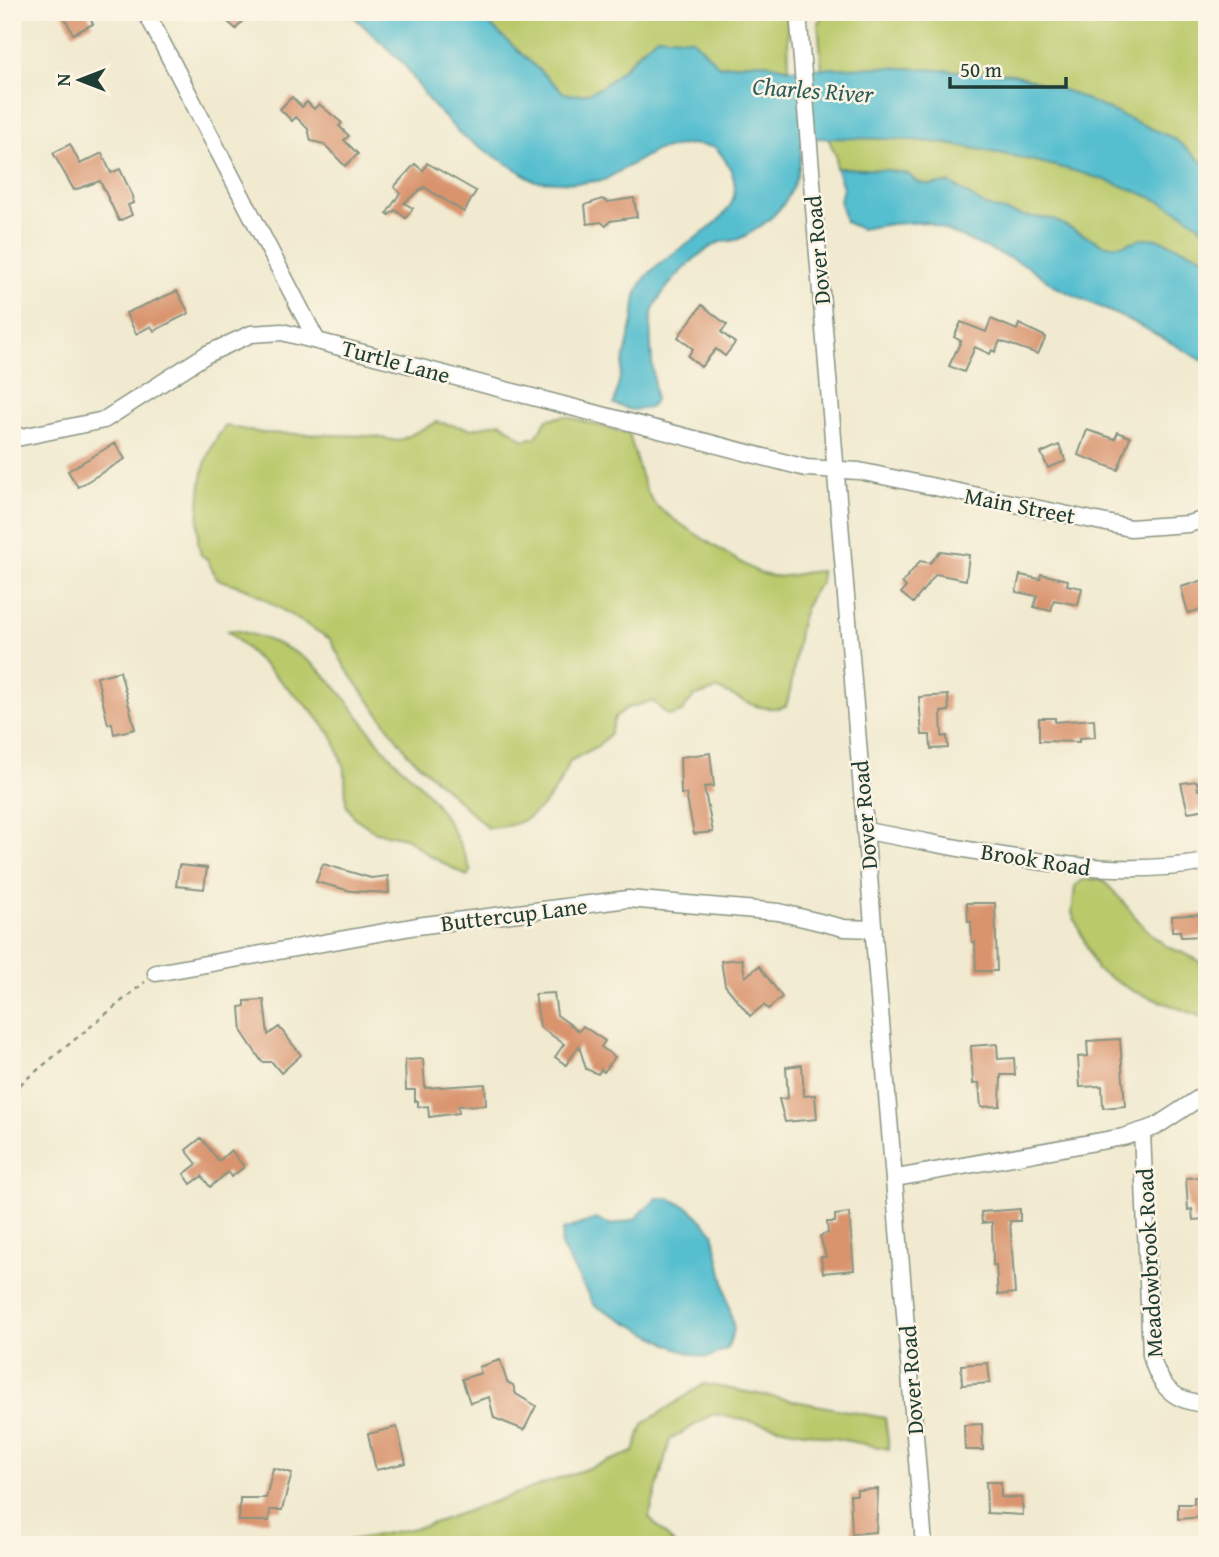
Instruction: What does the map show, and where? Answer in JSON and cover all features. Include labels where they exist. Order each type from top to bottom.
[{"type":"street","name":"Turtle Lane","points":[[146,12],[317,341],[806,468],[834,470]]},
{"type":"street","name":"Dover Road","points":[[798,12],[834,470],[896,1178],[924,1545]]},
{"type":"street","points":[[12,439],[104,420],[207,354],[251,334],[282,332],[317,341]]},
{"type":"street","name":"Main Street","points":[[834,470],[859,471],[1130,528],[1188,524],[1207,519]]},
{"type":"street","name":"Brook Road","points":[[866,831],[1088,868],[1167,869],[1207,862]]},
{"type":"street","name":"Buttercup Lane","points":[[156,973],[417,926],[628,899],[779,912],[844,928],[874,929]]},
{"type":"street","name":"Meadowbrook Road","points":[[896,1178],[1142,1131],[1167,1120],[1207,1093]]},
{"type":"street","name":"Meadowbrook Road","points":[[1142,1131],[1151,1355],[1156,1372],[1167,1391],[1190,1402],[1207,1404]]},
{"type":"path","points":[[12,1091],[156,973]]},
{"type":"green space","points":[[476,12],[787,12],[789,69],[761,62],[718,66],[705,54],[642,48],[617,75],[597,89],[576,95],[564,93]]},
{"type":"green space","points":[[827,12],[1207,12],[1207,166],[1175,139],[1069,92],[1013,74],[884,67],[822,69],[818,22]]},
{"type":"green space","points":[[828,138],[893,138],[982,150],[1070,170],[1113,183],[1185,214],[1207,233],[1207,258],[1158,239],[1145,238],[1122,245],[1104,245],[1052,219],[1023,216],[986,206],[950,183],[930,185],[917,182],[908,174],[887,170],[836,168],[836,156]]},
{"type":"green space","points":[[565,416],[629,434],[643,480],[655,504],[707,541],[763,574],[785,576],[821,571],[821,582],[811,595],[800,625],[786,706],[759,707],[718,689],[693,697],[682,712],[669,716],[652,701],[627,708],[615,717],[610,734],[598,746],[570,761],[557,787],[540,808],[517,823],[488,828],[408,754],[345,667],[330,639],[248,589],[217,579],[207,559],[201,555],[198,543],[202,481],[210,452],[226,426],[262,433],[371,436],[398,441],[437,422],[472,429],[500,422],[524,440],[536,437],[547,419]]},
{"type":"green space","points":[[235,630],[288,649],[324,674],[389,755],[436,804],[461,847],[471,871],[467,876],[430,856],[406,838],[376,832],[355,818],[346,805],[345,771],[334,739],[312,711],[228,631]]},
{"type":"green space","points":[[1101,879],[1155,938],[1203,965],[1208,981],[1207,1019],[1133,991],[1097,970],[1072,913],[1075,886],[1083,880]]},
{"type":"green space","points":[[704,1384],[885,1418],[889,1449],[713,1414],[670,1440],[649,1517],[675,1545],[342,1545],[341,1542],[425,1526],[634,1452],[643,1424]]},
{"type":"water","name":"Charles River","points":[[349,12],[476,12],[564,93],[578,95],[603,86],[657,36],[693,39],[719,66],[761,62],[790,69],[884,67],[1013,74],[1069,92],[1175,139],[1207,166],[1207,233],[1185,215],[1152,198],[1068,169],[1023,158],[911,140],[810,138],[801,146],[797,176],[777,212],[741,238],[720,242],[702,253],[683,269],[655,305],[651,324],[651,352],[655,401],[649,408],[631,410],[614,404],[637,291],[651,271],[710,227],[726,211],[734,194],[732,172],[715,147],[690,144],[657,150],[604,180],[580,183],[535,181],[462,136],[429,101],[403,63]]},
{"type":"water","points":[[836,168],[887,170],[908,174],[917,182],[930,185],[950,183],[986,206],[1023,216],[1052,219],[1104,245],[1122,245],[1145,238],[1158,239],[1207,258],[1207,363],[1141,326],[1056,287],[1028,266],[927,222],[861,229],[845,222],[840,201],[843,187]]},
{"type":"water","points":[[657,1198],[669,1198],[691,1209],[713,1232],[734,1329],[727,1349],[707,1358],[680,1350],[594,1305],[561,1246],[563,1230],[596,1219],[612,1225],[635,1219]]},
{"type":"building","points":[[62,12],[87,12],[93,24],[73,34]]},
{"type":"building","points":[[217,12],[250,12],[236,29]]},
{"type":"building","points":[[292,97],[302,107],[307,102],[314,109],[319,104],[342,123],[339,126],[349,136],[344,140],[358,154],[345,166],[324,144],[311,141],[308,129],[296,117],[292,121],[280,109]]},
{"type":"building","points":[[70,144],[80,164],[102,153],[111,173],[120,169],[132,195],[133,203],[128,205],[132,215],[119,221],[100,181],[74,190],[53,153]]},
{"type":"building","points":[[427,163],[476,191],[464,212],[424,187],[404,203],[413,208],[406,218],[395,210],[389,215],[387,213],[400,193],[394,187],[415,164],[423,171]]},
{"type":"building","points":[[634,198],[637,217],[610,221],[606,226],[601,222],[587,224],[585,205],[602,199],[608,202]]},
{"type":"building","points":[[177,291],[189,313],[154,331],[151,326],[136,334],[126,313]]},
{"type":"building","points":[[702,305],[727,325],[721,332],[735,343],[725,356],[716,349],[701,367],[688,356],[693,349],[678,337]]},
{"type":"building","points":[[991,319],[1017,330],[1019,324],[1046,337],[1038,354],[1000,341],[995,352],[992,350],[990,354],[975,347],[964,372],[949,366],[961,341],[954,337],[961,322],[986,332]]},
{"type":"building","points":[[1087,430],[1115,439],[1118,432],[1130,437],[1118,470],[1078,455]]},
{"type":"building","points":[[115,443],[125,459],[78,487],[68,471]]},
{"type":"building","points":[[1059,445],[1066,461],[1048,468],[1041,453]]},
{"type":"building","points":[[941,551],[969,555],[966,580],[936,574],[913,603],[901,593],[906,587],[902,583],[920,561],[930,563]]},
{"type":"building","points":[[1041,574],[1068,580],[1067,585],[1082,588],[1078,605],[1054,600],[1051,611],[1034,607],[1037,596],[1016,592],[1020,575],[1040,579]]},
{"type":"building","points":[[1207,579],[1207,608],[1188,613],[1181,587]]},
{"type":"building","points":[[120,671],[135,729],[114,734],[112,723],[108,724],[97,677]]},
{"type":"building","points":[[948,695],[949,711],[941,712],[942,737],[947,736],[948,748],[931,749],[930,735],[922,735],[919,697]]},
{"type":"building","points":[[1039,718],[1055,718],[1055,722],[1094,719],[1095,737],[1079,738],[1079,742],[1039,741]]},
{"type":"building","points":[[710,753],[714,786],[704,787],[713,832],[694,834],[686,794],[681,794],[680,757]]},
{"type":"building","points":[[1197,781],[1198,790],[1207,789],[1207,809],[1188,812],[1181,783]]},
{"type":"building","points":[[323,864],[371,878],[388,876],[389,893],[351,891],[316,882]]},
{"type":"building","points":[[179,865],[207,868],[204,889],[176,886]]},
{"type":"building","points":[[967,903],[995,903],[997,971],[976,971],[975,942],[972,942]]},
{"type":"building","points":[[1207,914],[1207,936],[1181,937],[1180,931],[1172,931],[1172,916]]},
{"type":"building","points":[[742,959],[745,977],[759,966],[782,997],[768,1009],[764,1005],[750,1016],[725,985],[721,961]]},
{"type":"building","points":[[554,993],[557,1015],[579,1031],[583,1026],[605,1041],[601,1047],[615,1057],[604,1072],[601,1069],[598,1074],[586,1069],[579,1046],[566,1065],[555,1057],[564,1044],[540,1027],[535,994]]},
{"type":"building","points":[[264,1000],[268,1035],[279,1027],[301,1055],[281,1073],[272,1062],[262,1062],[242,1032],[240,1007],[245,1006],[245,1001]]},
{"type":"building","points":[[1120,1039],[1125,1106],[1103,1108],[1102,1086],[1080,1087],[1078,1057],[1088,1056],[1087,1041]]},
{"type":"building","points":[[997,1044],[998,1059],[1014,1058],[1015,1075],[1001,1075],[1000,1106],[981,1107],[979,1083],[973,1084],[971,1046]]},
{"type":"building","points":[[423,1059],[425,1088],[485,1084],[486,1105],[458,1106],[459,1113],[429,1117],[428,1106],[418,1107],[415,1090],[406,1090],[405,1060]]},
{"type":"building","points":[[802,1065],[804,1096],[815,1095],[817,1119],[785,1122],[779,1099],[788,1098],[786,1067]]},
{"type":"building","points":[[201,1138],[219,1161],[231,1150],[244,1167],[231,1177],[228,1172],[210,1187],[202,1176],[191,1184],[184,1174],[197,1164],[186,1150]]},
{"type":"building","points":[[1205,1177],[1207,1219],[1193,1220],[1192,1209],[1188,1210],[1186,1178]]},
{"type":"building","points":[[1020,1209],[1020,1221],[1010,1221],[1015,1293],[998,1295],[996,1265],[993,1265],[992,1222],[982,1223],[981,1212]]},
{"type":"building","points":[[849,1213],[854,1270],[823,1273],[821,1257],[826,1257],[820,1236],[828,1233],[827,1222],[835,1222],[835,1215]]},
{"type":"building","points":[[500,1360],[507,1382],[513,1385],[516,1394],[536,1406],[524,1430],[494,1418],[489,1397],[470,1403],[462,1379],[481,1373],[479,1367]]},
{"type":"building","points":[[988,1363],[990,1383],[962,1385],[961,1365]]},
{"type":"building","points":[[982,1424],[983,1450],[965,1450],[964,1425]]},
{"type":"building","points":[[397,1427],[406,1463],[376,1470],[368,1434]]},
{"type":"building","points":[[273,1468],[292,1473],[282,1510],[270,1510],[269,1521],[239,1521],[240,1498],[266,1498]]},
{"type":"building","points":[[986,1482],[1001,1482],[1001,1497],[1022,1498],[1023,1515],[987,1513]]},
{"type":"building","points":[[878,1489],[876,1532],[852,1534],[850,1495],[857,1495],[857,1490]]},
{"type":"building","points":[[1194,1497],[1207,1498],[1207,1517],[1178,1519],[1178,1504],[1194,1504]]}]
